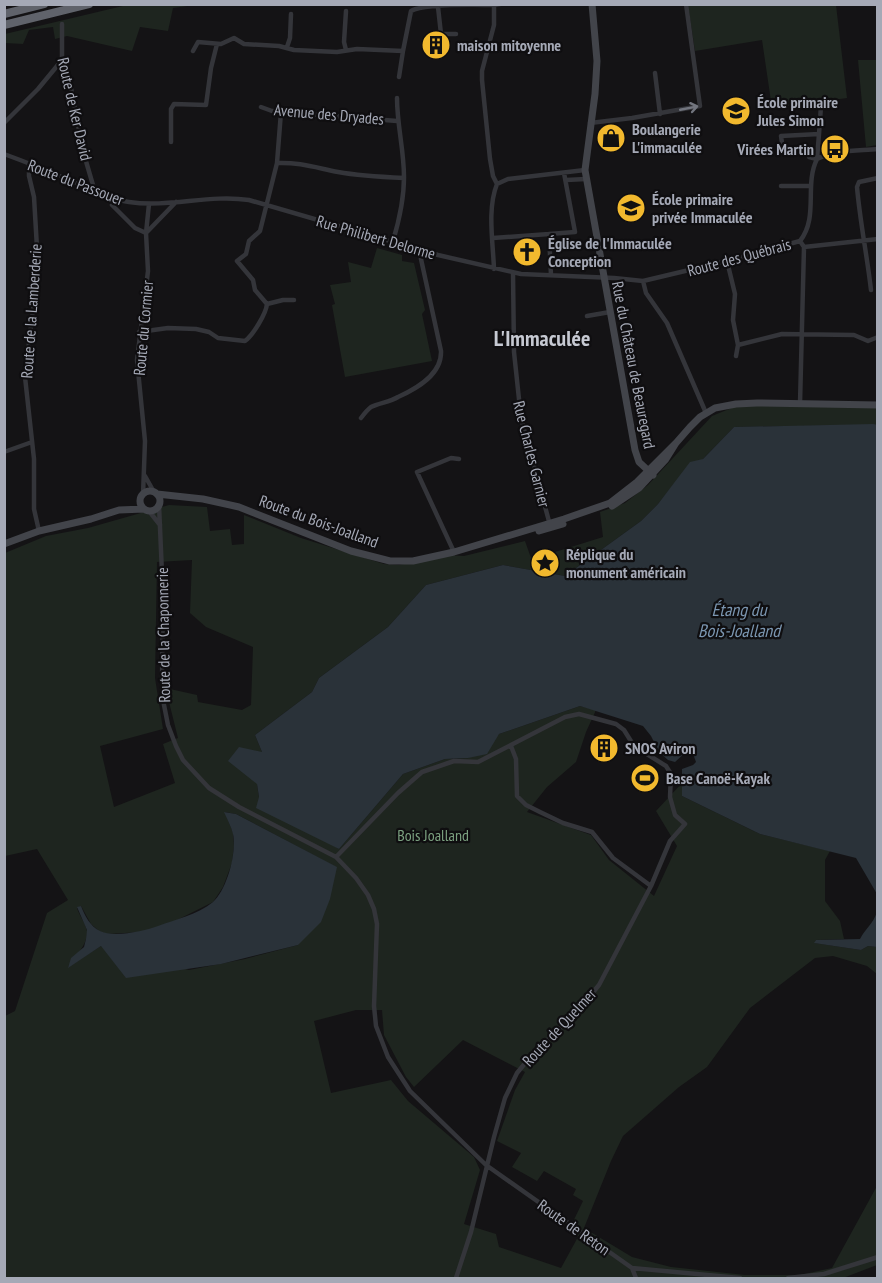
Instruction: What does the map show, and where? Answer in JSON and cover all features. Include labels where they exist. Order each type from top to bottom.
[{"type":"highway","points":[[4,14],[44,4]]},
{"type":"highway","points":[[4,25],[89,4]]},
{"type":"street","points":[[399,77],[411,11],[416,8],[500,4]]},
{"type":"street","name":"Rue du Château de Beauregard","points":[[592,4],[597,62],[585,170],[586,179],[638,458],[650,473]]},
{"type":"street","points":[[590,123],[700,106],[686,4]]},
{"type":"street","points":[[494,5],[494,25],[482,71],[490,159],[497,184],[492,218],[494,269]]},
{"type":"street","points":[[438,7],[441,34],[456,34]]},
{"type":"street","points":[[346,12],[344,42],[346,50]]},
{"type":"street","points":[[287,47],[290,38],[291,14]]},
{"type":"street","name":"Route de Ker David","points":[[62,24],[62,60],[71,88],[82,151],[95,192]]},
{"type":"street","points":[[193,51],[198,42],[221,45],[234,38],[244,44],[287,47],[294,50],[403,51]]},
{"type":"street","points":[[171,142],[171,109],[174,104],[206,105],[217,44]]},
{"type":"street","points":[[4,123],[38,89],[62,60]]},
{"type":"street","points":[[655,74],[660,114]]},
{"type":"street","points":[[393,241],[397,229],[404,178],[397,121],[397,98]]},
{"type":"street","name":"Avenue des Dryades","points":[[261,106],[281,112],[397,121]]},
{"type":"street","name":"Route des Québrais","points":[[604,277],[643,281],[800,241],[810,221],[810,186],[813,165],[817,159],[822,106]]},
{"type":"street","points":[[267,304],[255,290],[253,280],[237,261],[246,254],[249,241],[260,231],[277,164],[281,112]]},
{"type":"street","points":[[817,148],[783,150],[781,136],[819,134]]},
{"type":"street","points":[[807,149],[810,157],[817,159],[823,156],[878,149]]},
{"type":"street","name":"Route du Passouer","points":[[4,154],[95,192],[129,202],[150,204]]},
{"type":"street","points":[[277,164],[291,162],[364,176],[404,178]]},
{"type":"street","name":"Route de la Lamberderie","points":[[29,163],[37,248],[36,281],[26,376],[34,459],[34,509],[39,531]]},
{"type":"street","points":[[497,184],[508,179],[585,170]]},
{"type":"street","points":[[494,238],[575,232],[564,173]]},
{"type":"street","points":[[871,290],[857,187],[863,180],[878,178]]},
{"type":"street","points":[[566,180],[586,179]]},
{"type":"street","points":[[781,186],[810,186]]},
{"type":"street","name":"Rue Philibert Delorme","points":[[150,204],[228,197],[494,269],[513,273],[604,277]]},
{"type":"street","points":[[112,205],[135,228],[146,233],[176,202]]},
{"type":"street","name":"Route du Cormier","points":[[142,497],[145,441],[137,360],[148,271],[146,233],[150,204]]},
{"type":"street","points":[[549,234],[551,275]]},
{"type":"street","points":[[804,248],[878,239]]},
{"type":"street","points":[[800,241],[804,248],[800,404]]},
{"type":"street","points":[[361,418],[369,408],[399,397],[432,375],[441,360],[421,249]]},
{"type":"street","points":[[727,261],[735,294],[733,320],[738,345],[736,356]]},
{"type":"street","name":"Rue Charles Garnier","points":[[513,273],[514,360],[521,418],[550,525]]},
{"type":"street","points":[[643,281],[646,293],[667,323],[706,413]]},
{"type":"street","points":[[267,304],[294,300]]},
{"type":"street","points":[[139,332],[168,328],[196,329],[209,332],[218,338],[245,341],[253,333],[267,304]]},
{"type":"street","points":[[587,316],[610,312]]},
{"type":"street","points":[[738,345],[782,334],[854,335],[868,341],[871,348]]},
{"type":"street","points":[[868,341],[878,337]]},
{"type":"street","name":"Route du Bois-Joalland","points":[[653,465],[706,413],[715,408],[736,404],[878,405]]},
{"type":"street","points":[[4,452],[32,442]]},
{"type":"street","name":"Route du Bois-Joalland","points":[[156,493],[210,500],[254,511],[351,551],[390,561],[413,561],[454,552],[589,512],[638,485],[666,459],[676,443]]},
{"type":"street","points":[[454,552],[417,472],[451,458],[459,459]]},
{"type":"street","points":[[638,485],[638,458],[653,465],[650,473]]},
{"type":"street","points":[[127,508],[155,510],[160,504],[144,473]]},
{"type":"street","points":[[4,544],[39,531],[81,522],[127,508],[148,492],[156,493]]},
{"type":"street","name":"Route du Bois-Joalland","points":[[160,504],[167,499],[182,496]]},
{"type":"street","points":[[142,497],[146,510],[161,528]]},
{"type":"street","name":"Route de la Chaponnerie","points":[[160,504],[164,705],[168,725],[180,753],[196,776],[219,795],[336,857],[356,878],[368,895],[374,909],[377,944],[374,1006],[376,1026],[388,1057],[410,1091],[486,1165]]},
{"type":"street","name":"Route du Bois-Joalland","points":[[480,544],[530,533],[550,525]]},
{"type":"street","name":"Route de Quelmer","points":[[456,1278],[471,1232],[486,1165],[506,1098],[518,1073],[531,1056],[580,1008],[599,985],[651,886],[670,841],[685,824],[675,815],[670,798],[669,769],[634,746],[624,730],[616,724],[579,714],[565,717],[511,746]]},
{"type":"street","points":[[336,857],[422,772],[454,761],[478,762],[511,746],[516,759],[517,796],[526,805],[563,823],[592,832],[613,858],[651,886]]},
{"type":"street","name":"Route de Reton","points":[[486,1165],[632,1268],[740,1278]]},
{"type":"street","points":[[788,1278],[824,1274],[878,1257]]},
{"type":"street","points":[[632,1268],[636,1278]]},
{"type":"green space","points":[[127,5],[195,5],[173,8],[168,31],[140,27],[132,51],[67,36],[55,39],[53,27],[29,30],[23,44],[5,43],[5,34]]},
{"type":"green space","points":[[688,5],[836,5],[847,98],[772,108],[762,40],[695,51]]},
{"type":"green space","points":[[858,60],[877,60],[877,145],[866,147]]},
{"type":"green space","points":[[377,248],[402,255],[402,261],[414,263],[425,310],[422,314],[432,361],[345,377],[332,305],[335,304],[330,285],[351,282],[348,262],[371,268]]},
{"type":"green space","name":"Bois Joalland","points":[[768,405],[877,408],[877,425],[734,427],[703,459],[674,484],[641,521],[565,576],[503,565],[426,585],[388,627],[319,678],[312,692],[255,735],[262,752],[257,784],[259,797],[339,849],[403,774],[445,759],[468,758],[499,734],[580,706],[596,710],[576,762],[547,787],[527,812],[591,835],[609,860],[654,896],[677,846],[656,811],[682,783],[682,796],[760,834],[830,851],[825,860],[825,901],[840,921],[844,939],[816,940],[815,943],[861,950],[868,946],[877,947],[877,974],[867,966],[833,956],[815,958],[750,1008],[707,1067],[679,1087],[623,1136],[584,1228],[632,1257],[671,1267],[745,1275],[800,1275],[832,1268],[877,1186],[877,1265],[843,1278],[5,1278],[5,1016],[15,1011],[47,913],[68,900],[37,849],[5,856],[5,553],[46,536],[88,528],[169,505],[207,507],[210,531],[230,529],[232,545],[244,544],[244,515],[301,538],[384,564],[399,565],[447,555],[464,556],[525,541],[531,558],[603,537],[600,512],[625,503],[648,485],[712,416],[734,407]],"holes":[[[192,560],[190,613],[206,627],[253,647],[251,705],[242,710],[198,702],[197,695],[170,689],[169,702],[178,738],[163,744],[175,783],[114,807],[100,746],[163,729],[155,678],[157,562]],[[225,812],[236,814],[336,867],[298,945],[189,970],[101,946],[68,967],[83,946],[87,936],[77,908],[81,906],[91,924],[107,934],[142,932],[171,923],[213,902],[223,887],[232,863],[233,833]],[[356,1010],[382,1010],[384,1035],[406,1077],[414,1087],[463,1040],[525,1072],[515,1090],[497,1141],[521,1153],[512,1167],[537,1181],[544,1171],[576,1189],[573,1195],[583,1201],[569,1230],[578,1237],[561,1268],[499,1247],[496,1234],[464,1224],[480,1170],[474,1157],[408,1101],[391,1080],[331,1093],[314,1021]]]},
{"type":"water","name":"Étang du Bois-Joalland","points":[[878,425],[877,894],[856,858],[760,834],[682,796],[682,769],[696,762],[692,751],[687,751],[675,762],[668,760],[659,752],[643,726],[580,706],[499,734],[487,754],[445,759],[403,774],[339,849],[256,808],[259,797],[257,784],[228,761],[239,747],[262,752],[255,735],[312,692],[319,678],[388,627],[426,585],[503,565],[565,576],[641,521],[658,504],[690,462],[703,459],[734,427]]},
{"type":"water","points":[[224,812],[236,814],[337,867],[330,899],[321,922],[298,945],[221,964],[126,978],[101,946],[68,968],[71,958],[84,947],[86,939],[87,930],[77,907],[81,906],[96,929],[106,933],[121,934],[145,930],[179,919],[213,902],[227,880],[234,851],[233,834]]},
{"type":"water","points":[[877,912],[877,947],[868,946],[861,950],[814,943],[816,940],[860,939]]},
{"type":"place","name":"maison mitoyenne","points":[[436,45]]},
{"type":"place","name":"École primaire Jules Simon","points":[[736,111]]},
{"type":"place","name":"Boulangerie L'immaculée","points":[[611,138]]},
{"type":"place","name":"Virées Martin","points":[[835,149]]},
{"type":"place","name":"École primaire privée Immaculée","points":[[631,208]]},
{"type":"place","name":"Église de l'Immaculée Conception","points":[[527,252]]},
{"type":"place","name":"Réplique du monument américain","points":[[545,563]]},
{"type":"place","name":"SNOS Aviron","points":[[604,748]]},
{"type":"place","name":"Base Canoë-Kayak","points":[[645,778]]},
{"type":"district","name":"L'Immaculée","points":[[542,338]]}]
